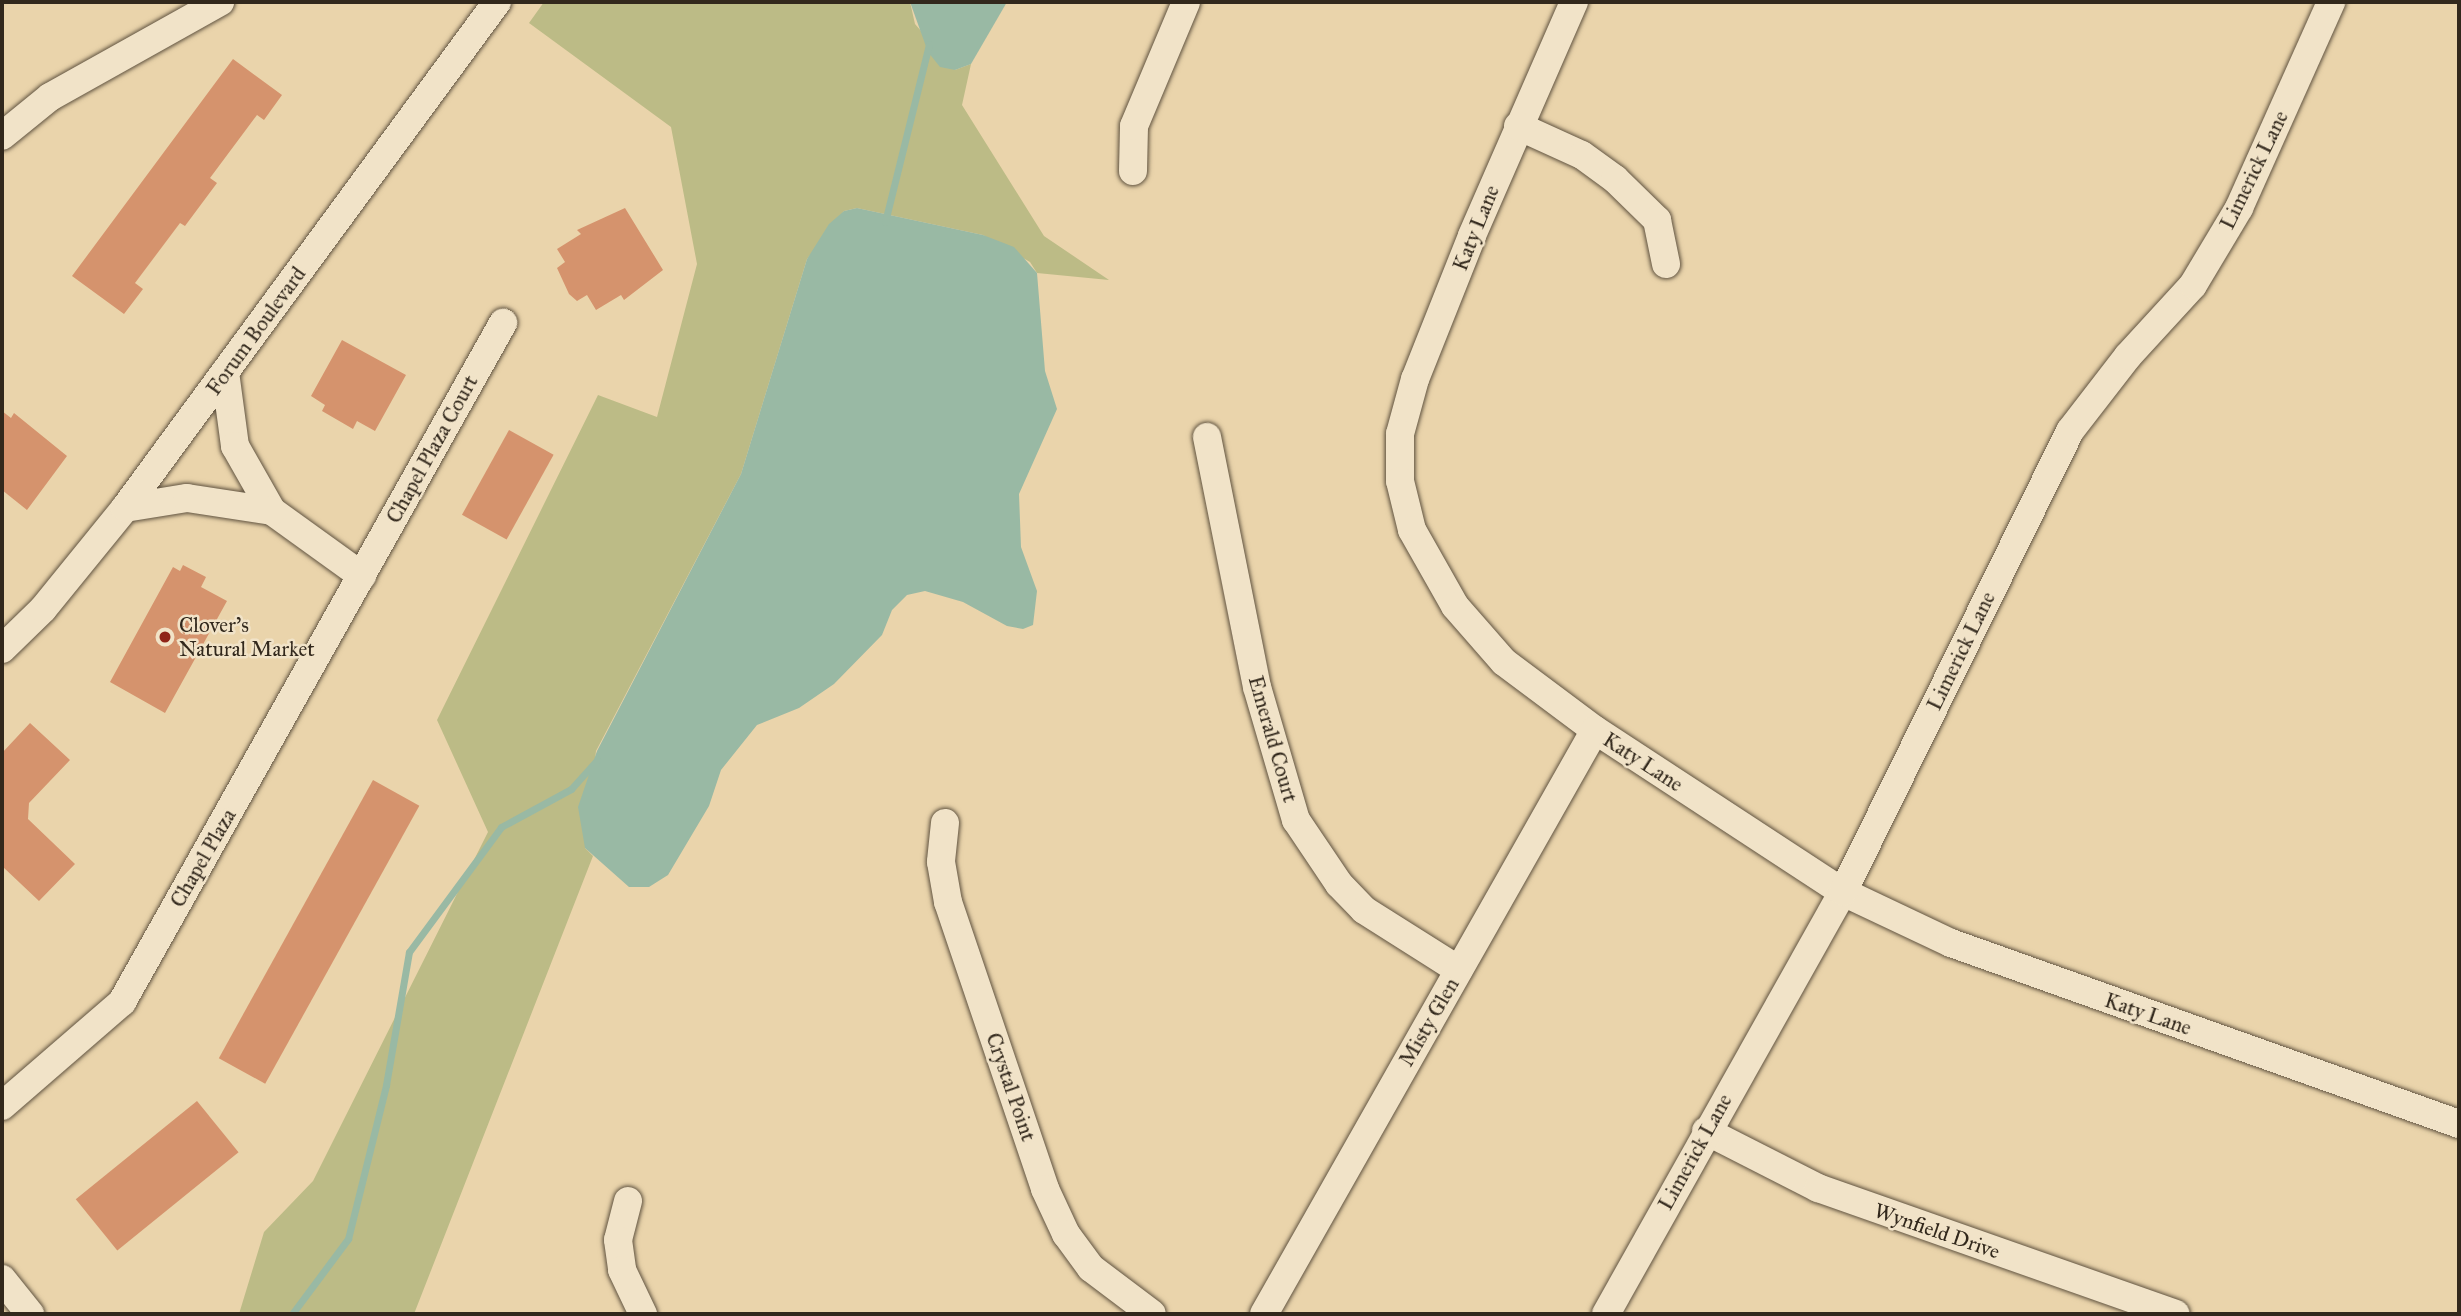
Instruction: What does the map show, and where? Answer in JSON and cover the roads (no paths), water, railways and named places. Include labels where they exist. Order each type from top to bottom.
[{"type":"street","points":[[2,136],[50,97],[220,2]]},
{"type":"street","name":"Forum Boulevard","points":[[2,649],[43,609],[125,508],[497,2]]},
{"type":"street","points":[[1133,171],[1134,126],[1186,2]]},
{"type":"street","name":"Katy Lane","points":[[1574,2],[1518,126],[1415,379],[1400,434],[1400,481],[1422,551],[1455,606],[1504,662],[1595,730],[1843,892],[1963,947],[2459,1124]]},
{"type":"street","name":"Limerick Lane","points":[[1606,1314],[1706,1131],[1843,892],[2070,431],[2128,356],[2193,285],[2239,208],[2331,2]]},
{"type":"street","points":[[1518,126],[1582,155],[1615,179],[1657,220],[1666,264]]},
{"type":"street","name":"Chapel Plaza Court","points":[[362,576],[503,323]]},
{"type":"street","points":[[225,372],[235,446],[272,511],[362,576]]},
{"type":"street","name":"Emerald Court","points":[[1207,437],[1257,687],[1296,820],[1339,884],[1364,910],[1459,970]]},
{"type":"street","points":[[125,508],[187,498],[272,511]]},
{"type":"street","name":"Chapel Plaza","points":[[2,1106],[122,1002],[362,576]]},
{"type":"street","name":"Misty Glen","points":[[1264,1314],[1595,730]]},
{"type":"street","name":"Crystal Point","points":[[945,823],[941,862],[948,902],[1045,1189],[1066,1234],[1091,1268],[1152,1314]]},
{"type":"street","name":"Wynfield Drive","points":[[1706,1131],[1818,1188],[2175,1314]]},
{"type":"street","points":[[628,1201],[618,1240],[622,1270],[643,1314]]},
{"type":"street","points":[[2,1279],[30,1314]]},
{"type":"waterway","points":[[885,222],[929,44]]},
{"type":"waterway","points":[[292,1314],[348,1239],[386,1085],[409,952],[501,827],[571,789],[597,760]]},
{"type":"place","name":"Clover's Natural Market","points":[[165,637]]}]
